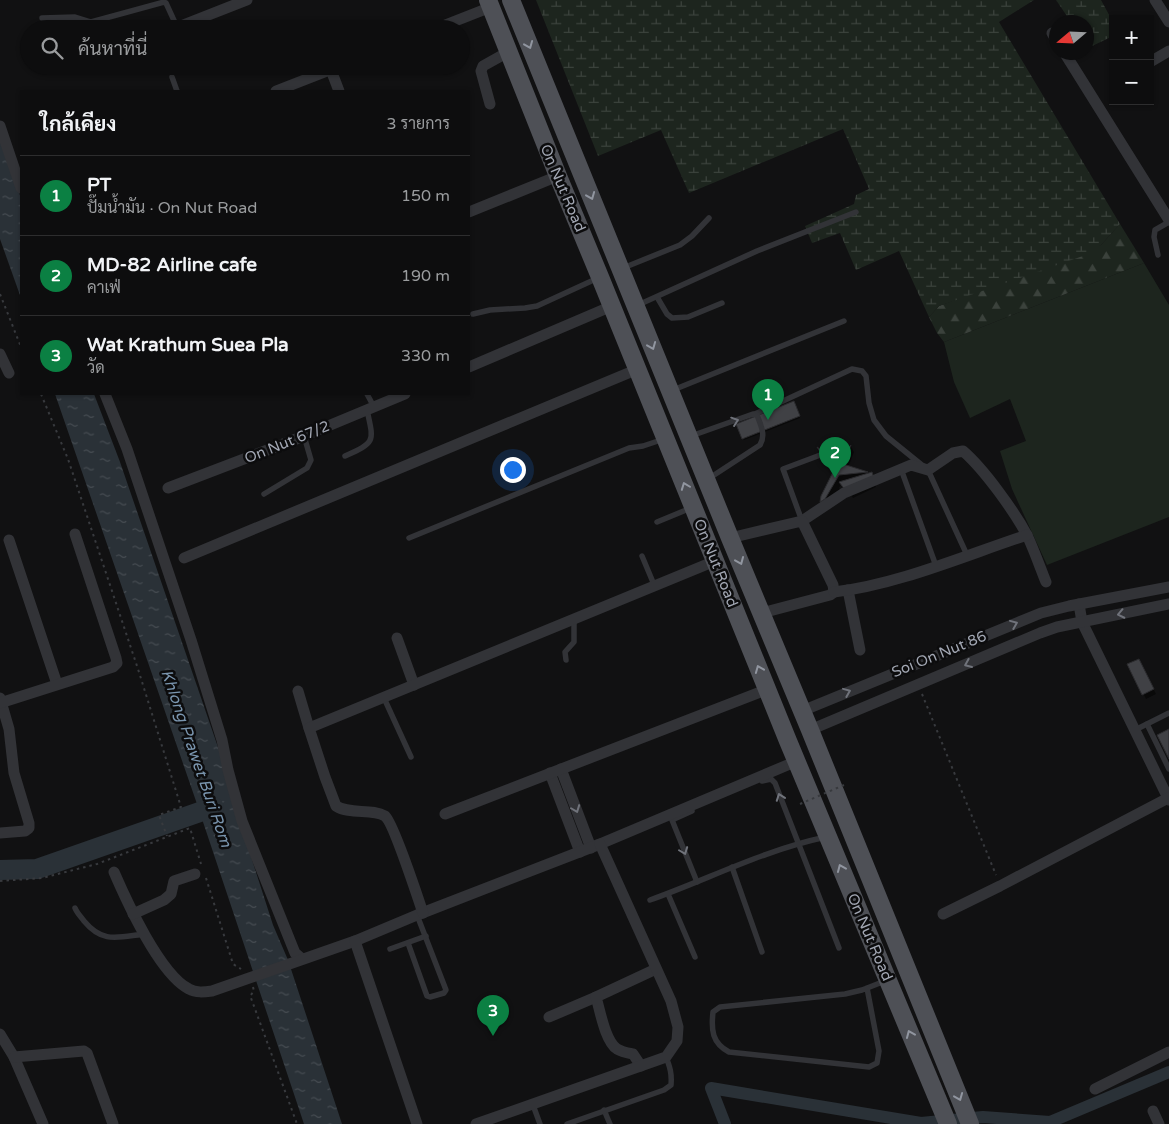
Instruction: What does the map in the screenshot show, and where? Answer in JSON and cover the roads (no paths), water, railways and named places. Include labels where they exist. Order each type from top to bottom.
[{"type":"main road","name":"On Nut Road","points":[[511,0],[970,1124]]},
{"type":"main road","name":"On Nut Road","points":[[489,4],[788,741],[948,1124]]},
{"type":"main road","points":[[781,721],[802,710]]},
{"type":"main road","points":[[788,741],[810,730]]},
{"type":"street","points":[[191,20],[224,4],[247,0]]},
{"type":"street","points":[[1155,0],[1169,22]]},
{"type":"street","points":[[454,20],[489,4]]},
{"type":"street","points":[[490,104],[481,71],[483,66],[508,52]]},
{"type":"street","points":[[1154,60],[1169,52]]},
{"type":"street","points":[[1069,60],[1169,221]]},
{"type":"street","points":[[279,90],[318,75]]},
{"type":"street","points":[[337,75],[339,90]]},
{"type":"street","points":[[0,126],[20,185]]},
{"type":"street","points":[[470,212],[558,176]]},
{"type":"street","points":[[470,367],[612,306]]},
{"type":"street","points":[[0,354],[9,374]]},
{"type":"street","points":[[184,558],[638,369]]},
{"type":"street","points":[[105,395],[127,449],[192,640],[222,740],[242,821],[295,953],[300,960]]},
{"type":"street","name":"On Nut 67/2","points":[[168,488],[304,436],[402,395]]},
{"type":"street","points":[[730,538],[802,521],[844,494],[901,469],[911,465],[928,470],[953,453],[963,451],[973,460],[997,491],[1027,535],[1046,582]]},
{"type":"street","points":[[802,521],[833,585],[834,592]]},
{"type":"street","points":[[0,833],[25,831],[29,828],[14,773],[9,729],[1,701],[113,667],[116,663],[116,658],[74,534]]},
{"type":"street","points":[[762,613],[830,595],[834,592],[918,573],[1027,535]]},
{"type":"street","points":[[9,540],[58,684]]},
{"type":"street","points":[[309,728],[715,561]]},
{"type":"street","name":"Soi On Nut 86","points":[[802,710],[1041,613],[1169,587]]},
{"type":"street","points":[[848,590],[860,650]]},
{"type":"street","points":[[943,914],[1169,799],[1082,622],[1079,604]]},
{"type":"street","name":"Soi On Nut 86","points":[[810,730],[1057,627],[1169,604]]},
{"type":"street","points":[[396,638],[414,685]]},
{"type":"street","points":[[445,814],[768,689]]},
{"type":"street","points":[[298,691],[327,785],[336,806],[348,810],[377,813],[387,818],[396,838],[420,914]]},
{"type":"street","points":[[114,872],[145,934],[166,966],[178,981],[190,990],[201,993],[247,981],[355,940],[590,848],[797,761]]},
{"type":"street","points":[[476,1124],[500,1121],[534,1105],[666,1057],[677,1041],[678,1027],[670,1001],[656,968],[590,848],[555,771]]},
{"type":"street","points":[[134,914],[164,900],[171,894],[174,882],[200,871]]},
{"type":"street","points":[[355,940],[417,1124]]},
{"type":"street","points":[[549,1017],[656,968]]},
{"type":"street","points":[[596,997],[612,1044],[617,1049],[633,1054],[641,1066]]},
{"type":"street","points":[[0,1034],[14,1057],[43,1124]]},
{"type":"street","points":[[14,1057],[84,1051],[87,1053],[113,1124]]},
{"type":"street","points":[[1095,1089],[1169,1052]]},
{"type":"street","points":[[1153,1111],[1158,1124]]},
{"type":"lane","points":[[98,20],[164,2],[172,20]]},
{"type":"lane","points":[[42,18],[75,17],[85,20]]},
{"type":"lane","points":[[172,77],[177,90]]},
{"type":"lane","points":[[636,306],[757,251],[856,212]]},
{"type":"lane","points":[[621,269],[680,245],[692,236],[709,218]]},
{"type":"lane","points":[[1158,255],[1154,237],[1155,230],[1169,221]]},
{"type":"lane","points":[[472,314],[490,310],[538,306],[600,277]]},
{"type":"lane","points":[[657,297],[667,314],[672,318],[688,318],[722,303]]},
{"type":"lane","points":[[671,391],[844,321]]},
{"type":"lane","points":[[689,437],[756,414],[852,369],[862,371],[866,376],[869,403],[874,420],[886,436],[928,470],[967,555]]},
{"type":"lane","points":[[345,456],[366,447],[371,441],[370,408],[367,395]]},
{"type":"lane","points":[[706,480],[760,445],[763,441],[763,432],[756,414]]},
{"type":"lane","points":[[264,494],[307,468],[311,460],[304,436]]},
{"type":"lane","points":[[409,538],[629,448],[643,446],[666,438]]},
{"type":"lane","points":[[802,521],[783,469],[831,451]]},
{"type":"lane","points":[[901,469],[936,566]]},
{"type":"lane","points":[[657,522],[693,507]]},
{"type":"lane","points":[[642,556],[655,586]]},
{"type":"lane","points":[[566,660],[565,652],[574,642],[574,620]]},
{"type":"lane","points":[[384,698],[411,757]]},
{"type":"lane","points":[[1134,730],[1169,714]]},
{"type":"lane","points":[[1147,724],[1169,769]]},
{"type":"lane","points":[[697,882],[672,820],[766,779],[770,779],[775,783],[839,948]]},
{"type":"lane","points":[[650,900],[797,843],[828,836]]},
{"type":"lane","points":[[732,867],[762,952]]},
{"type":"lane","points":[[668,894],[695,957]]},
{"type":"lane","points":[[75,908],[92,930],[101,936],[145,934]]},
{"type":"lane","points":[[408,943],[427,996],[430,997],[444,993],[446,990],[420,914]]},
{"type":"lane","points":[[390,949],[426,936]]},
{"type":"lane","points":[[867,988],[879,1051],[877,1062],[869,1067],[729,1052],[720,1047],[715,1040],[712,1022],[713,1012],[720,1007],[845,994],[888,980]]},
{"type":"lane","points":[[567,1124],[664,1090],[670,1085],[671,1068],[666,1057]]},
{"type":"lane","points":[[534,1105],[540,1124]]},
{"type":"lane","points":[[604,1110],[610,1124]]},
{"type":"water","points":[[0,141],[20,195],[20,295],[0,239]]},
{"type":"water","name":"Khlong Prawet Buri Rom","points":[[55,395],[94,395],[120,462],[231,785],[236,810],[273,925],[288,960],[342,1124],[304,1124],[196,801]]},
{"type":"waterway","name":"Khlong Prawet Buri Rom","points":[[0,870],[37,869],[214,807]]},
{"type":"waterway","points":[[725,1124],[711,1088],[921,1123],[983,1117],[1050,1122],[1169,1072]]},
{"type":"place","name":"PT","points":[[768,420]]},
{"type":"place","name":"MD-82 Airline cafe","points":[[835,478]]},
{"type":"place","name":"Wat Krathum Suea Pla","points":[[493,1036]]}]
